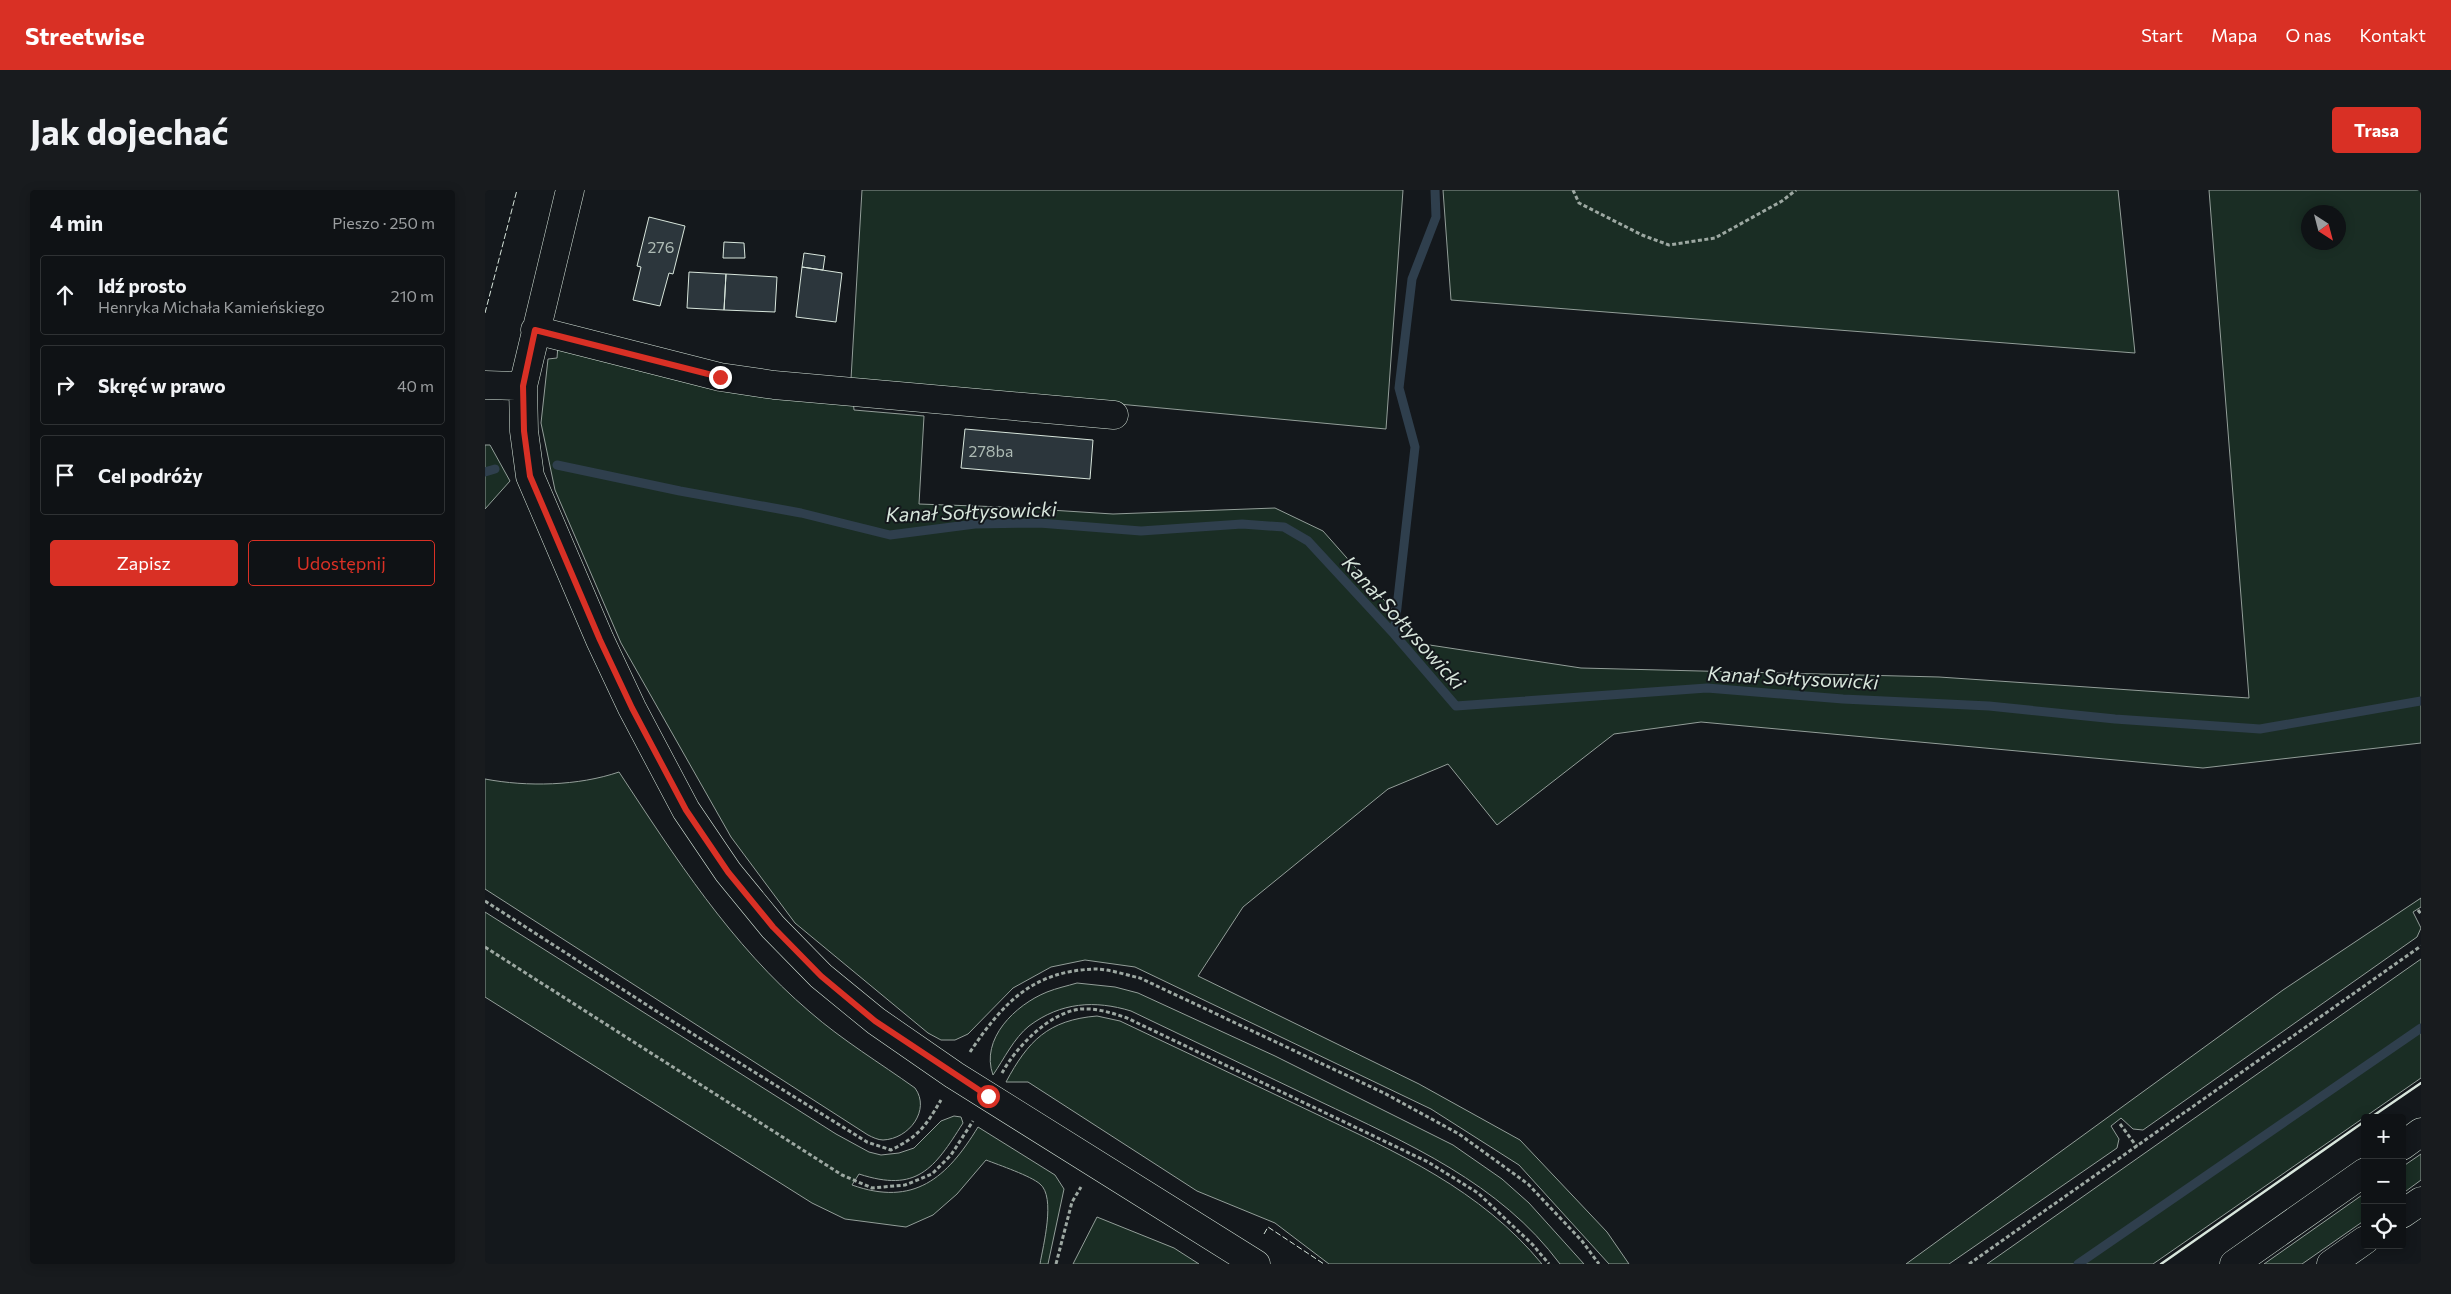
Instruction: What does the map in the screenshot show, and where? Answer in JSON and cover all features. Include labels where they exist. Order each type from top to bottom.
[{"type":"main road","points":[[570,190],[523,386],[524,431],[530,476],[600,640],[636,716],[686,810],[728,872],[796,952],[875,1021],[954,1075],[1256,1264]]},
{"type":"main road","points":[[535,330],[720,377],[774,385],[1114,415]]},
{"type":"main road","points":[[485,385],[523,386]]},
{"type":"main road","points":[[2406,1143],[2421,1132]]},
{"type":"main road","points":[[2234,1264],[2361,1175]]},
{"type":"main road","points":[[2406,1211],[2421,1201]]},
{"type":"main road","points":[[2331,1264],[2361,1243]]},
{"type":"path","points":[[1573,190],[1579,203],[1643,235],[1669,245],[1715,238],[1796,190]]},
{"type":"path","points":[[485,901],[867,1142],[891,1150],[913,1139],[929,1120],[954,1075],[991,1020],[1019,993],[1051,975],[1096,969],[1140,978],[1384,1093],[1459,1134],[1528,1184],[1582,1241],[1599,1264]]},
{"type":"path","points":[[2418,910],[2421,914]]},
{"type":"path","points":[[485,946],[842,1175],[872,1188],[905,1185],[933,1174],[951,1155],[976,1116]]},
{"type":"path","points":[[1969,1264],[2421,946]]},
{"type":"path","points":[[1005,1067],[1039,1029],[1060,1017],[1080,1009],[1106,1011],[1127,1018],[1428,1162],[1478,1193],[1533,1245],[1549,1264]]},
{"type":"path","points":[[2120,1124],[2137,1147]]},
{"type":"path","points":[[1056,1264],[1072,1202],[1096,1163]]},
{"type":"green space","points":[[862,190],[1403,190],[1386,429],[851,379]]},
{"type":"green space","points":[[1443,190],[2118,190],[2135,353],[1451,300]]},
{"type":"green space","points":[[2209,190],[2421,190],[2421,743],[2203,768],[1701,722],[1614,734],[1497,825],[1448,764],[1388,789],[1243,907],[1198,976],[1419,1084],[1520,1140],[1607,1232],[1629,1264],[1609,1264],[1519,1165],[1431,1109],[1135,967],[1085,960],[1051,967],[1013,988],[968,1034],[955,1040],[941,1040],[928,1033],[795,923],[731,837],[621,643],[555,490],[541,423],[548,359],[557,358],[558,345],[853,399],[854,410],[924,416],[919,504],[1113,514],[1275,508],[1323,531],[1423,644],[1581,668],[1939,677],[2249,698]]},
{"type":"green space","points":[[485,445],[490,445],[510,481],[485,509]]},
{"type":"green space","points":[[619,772],[661,836],[706,899],[781,986],[848,1042],[915,1088],[919,1097],[919,1114],[909,1129],[901,1135],[883,1140],[868,1135],[485,889],[485,779],[501,782],[552,784],[587,780]]},
{"type":"green space","points":[[2421,898],[2421,907],[2413,912],[2421,928],[2417,937],[2143,1130],[2133,1129],[2121,1118],[2111,1126],[2119,1139],[2117,1148],[1949,1264],[1906,1264],[2283,990]]},
{"type":"green space","points":[[485,912],[836,1134],[869,1152],[881,1155],[899,1153],[914,1148],[941,1121],[954,1116],[961,1117],[963,1123],[953,1139],[933,1164],[922,1173],[896,1181],[859,1174],[852,1185],[874,1191],[893,1192],[911,1190],[927,1183],[941,1174],[954,1161],[978,1127],[1055,1175],[1064,1189],[1048,1264],[1040,1264],[1046,1234],[1048,1210],[1045,1190],[1040,1184],[1030,1178],[986,1160],[957,1194],[933,1215],[906,1227],[845,1219],[812,1203],[485,997]]},
{"type":"green space","points":[[2421,959],[2421,1078],[2369,1114],[2361,1114],[2361,1120],[2153,1264],[1987,1264]]},
{"type":"green space","points":[[1077,983],[1115,987],[1138,993],[1275,1056],[1453,1145],[1502,1179],[1529,1203],[1584,1264],[1560,1264],[1536,1235],[1509,1210],[1481,1188],[1418,1150],[1131,1011],[1104,1005],[1079,1005],[1053,1012],[1041,1018],[1024,1031],[993,1075],[990,1062],[991,1049],[996,1036],[1012,1014],[1035,998]]},
{"type":"green space","points":[[1097,1016],[1120,1021],[1406,1158],[1436,1175],[1492,1214],[1542,1264],[1329,1264],[1275,1223],[1197,1191],[1028,1082],[1006,1082],[1023,1055],[1041,1035],[1065,1022]]},
{"type":"green space","points":[[2421,1154],[2421,1180],[2406,1191],[2406,1164]]},
{"type":"green space","points":[[2361,1196],[2361,1223],[2302,1264],[2264,1264]]},
{"type":"green space","points":[[1097,1217],[1174,1248],[1199,1264],[1073,1264]]},
{"type":"building","points":[[649,217],[685,226],[673,274],[669,273],[660,306],[633,300],[641,267],[637,266]]},
{"type":"building","points":[[724,242],[744,243],[745,258],[723,258]]},
{"type":"building","points":[[804,253],[825,256],[823,270],[802,267]]},
{"type":"building","points":[[802,267],[842,273],[836,322],[796,317]]},
{"type":"building","points":[[689,272],[726,274],[724,310],[687,308]]},
{"type":"building","points":[[726,274],[777,277],[775,312],[724,310]]},
{"type":"building","points":[[965,429],[1093,440],[1090,479],[961,468]]},
{"type":"waterway","points":[[1394,634],[1415,447],[1399,388],[1412,279],[1436,217],[1435,190]]},
{"type":"waterway","name":"Kanał Sołtysowicki","points":[[557,465],[680,491],[801,513],[890,535],[975,524],[1039,523],[1141,531],[1242,524],[1284,527],[1308,541],[1394,634],[1456,706],[1707,688],[1843,699],[1989,706],[2115,719],[2260,729],[2421,701]]},
{"type":"waterway","name":"Kanał Sołtysowicki","points":[[485,472],[495,469]]},
{"type":"waterway","points":[[2078,1264],[2421,1028]]},
{"type":"fence","points":[[485,313],[517,190]]},
{"type":"fence","points":[[1264,1234],[1268,1227],[1324,1264]]},
{"type":"wall","points":[[2376,1114],[2421,1083]]},
{"type":"wall","points":[[2161,1264],[2361,1124]]},
{"type":"route","points":[[720,377],[562,335],[535,330],[523,386],[524,431],[530,476],[561,552],[632,708],[686,810],[728,872],[773,927],[821,976],[875,1021],[988,1096]]}]
